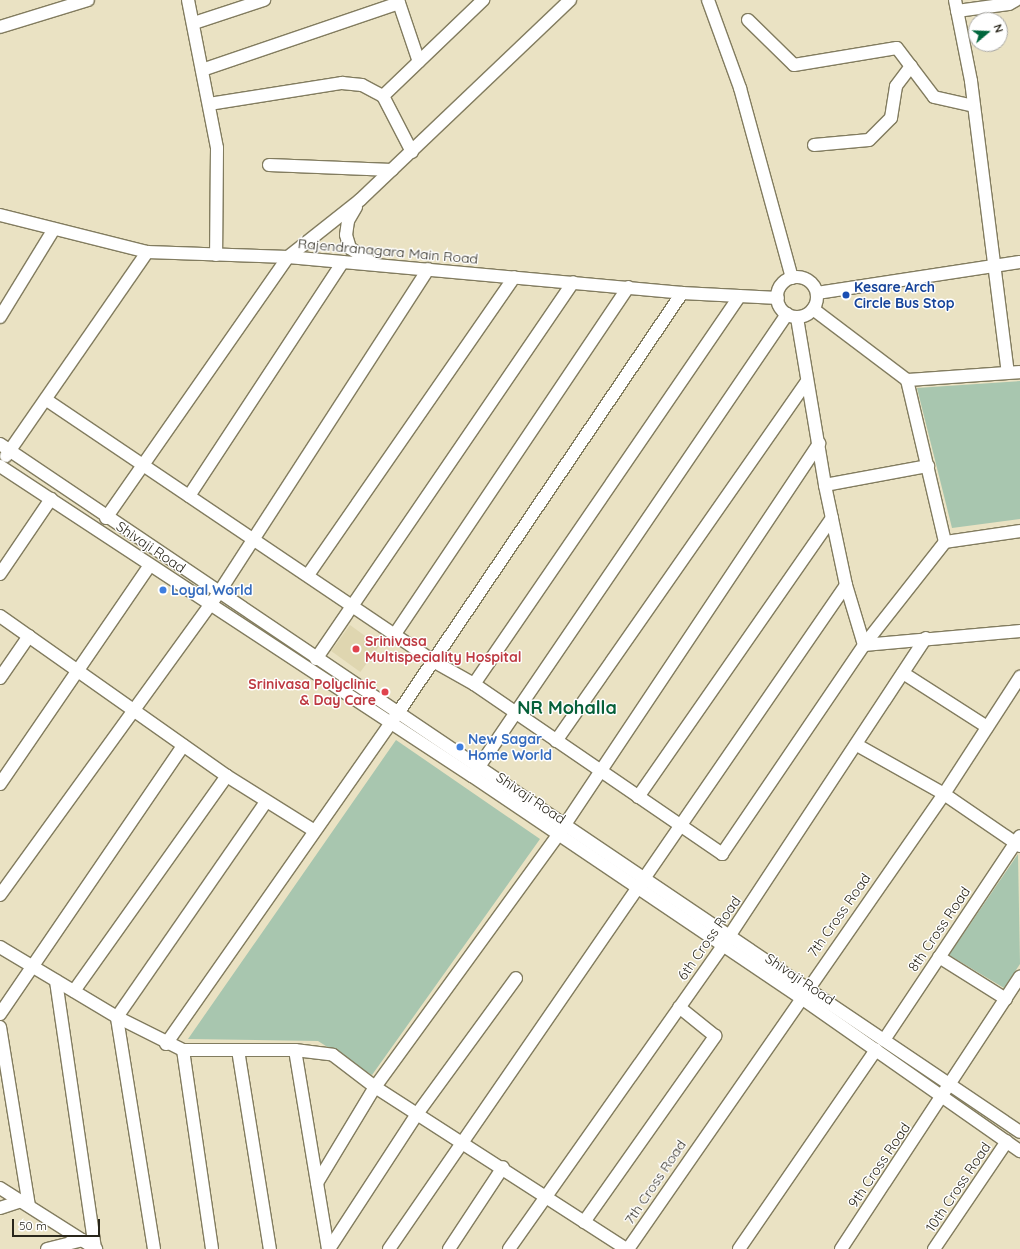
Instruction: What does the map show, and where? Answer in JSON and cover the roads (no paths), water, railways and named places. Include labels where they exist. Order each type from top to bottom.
[{"type":"street","points":[[0,27],[88,0]]},
{"type":"street","points":[[188,0],[194,23],[217,148],[216,255]]},
{"type":"street","points":[[194,23],[264,0]]},
{"type":"street","points":[[383,96],[483,0]]},
{"type":"street","points":[[106,518],[142,464],[288,257],[360,200],[570,0]]},
{"type":"street","points":[[708,0],[740,88],[792,278]]},
{"type":"street","points":[[907,380],[1014,373],[996,266],[974,106],[956,5],[1009,4],[1016,0]]},
{"type":"street","points":[[202,70],[398,2],[419,62]]},
{"type":"street","points":[[748,20],[794,65],[897,48],[934,97],[974,106]]},
{"type":"street","points":[[814,146],[869,140],[891,118],[896,86],[911,66]]},
{"type":"street","points":[[209,104],[342,83],[362,85],[383,96],[412,152]]},
{"type":"street","points":[[268,165],[392,170]]},
{"type":"street","points":[[360,200],[348,221],[346,235],[350,248],[376,265]]},
{"type":"street","name":"Rajendranagara Main Road","points":[[0,215],[54,230],[147,252],[288,257],[682,293],[778,298]]},
{"type":"street","points":[[0,317],[54,230]]},
{"type":"street","points":[[0,465],[5,447],[48,401],[147,252]]},
{"type":"street","points":[[189,496],[343,262]]},
{"type":"street","points":[[817,293],[1020,262]]},
{"type":"street","points":[[0,895],[218,594],[428,270]]},
{"type":"street","points":[[308,575],[514,277]]},
{"type":"street","points":[[817,293],[805,278],[792,278],[781,285],[778,298],[792,316],[819,443],[825,485],[846,585],[864,645]]},
{"type":"street","points":[[316,659],[573,282]]},
{"type":"street","points":[[395,634],[628,287]]},
{"type":"street","points":[[166,1044],[313,830],[398,713],[682,293]]},
{"type":"street","points":[[813,309],[817,293]]},
{"type":"street","points":[[474,684],[740,296]]},
{"type":"street","points":[[472,776],[792,316],[813,309]]},
{"type":"street","points":[[813,309],[907,380],[945,542]]},
{"type":"street","points":[[556,741],[727,490],[806,382]]},
{"type":"street","points":[[48,401],[353,605],[433,661],[474,684],[722,854],[864,645],[945,542],[1020,531]]},
{"type":"street","points":[[317,1183],[375,1087],[561,830],[819,443]]},
{"type":"street","points":[[5,447],[218,594],[398,713],[480,765],[561,830],[644,879],[729,936],[804,992],[884,1040],[1019,1130]]},
{"type":"street","name":"Shivaji Road","points":[[0,465],[390,724],[561,830],[637,889],[722,947],[804,992],[876,1050],[1020,1151]]},
{"type":"street","points":[[825,485],[928,466]]},
{"type":"street","points":[[0,574],[51,499]]},
{"type":"street","points":[[638,797],[832,518]]},
{"type":"street","points":[[0,784],[150,564]]},
{"type":"street","points":[[389,1249],[460,1140],[644,879],[846,585]]},
{"type":"street","points":[[0,616],[136,709],[183,746],[266,802],[313,830]]},
{"type":"street","points":[[864,645],[926,638],[1020,631]]},
{"type":"street","points":[[0,678],[29,636]]},
{"type":"street","name":"6th Cross Road","points":[[509,1249],[545,1194],[722,947],[857,745],[926,638]]},
{"type":"street","points":[[903,673],[987,727]]},
{"type":"street","name":"7th Cross Road","points":[[627,1249],[804,992],[944,794],[1020,677]]},
{"type":"street","points":[[857,745],[944,794],[1018,842]]},
{"type":"street","points":[[0,1014],[183,746]]},
{"type":"street","points":[[74,991],[227,776]]},
{"type":"street","points":[[154,1249],[117,1018],[266,802]]},
{"type":"street","name":"8th Cross Road","points":[[884,1040],[1018,842]]},
{"type":"street","points":[[0,947],[32,968],[74,991],[117,1018],[166,1044],[183,1050],[295,1050],[333,1055],[375,1087],[503,1167],[627,1249]]},
{"type":"street","points":[[939,957],[1006,999]]},
{"type":"street","points":[[951,1085],[1020,977]]},
{"type":"street","points":[[328,1249],[418,1114],[516,978]]},
{"type":"street","points":[[56,981],[95,1249]]},
{"type":"street","points":[[584,1222],[715,1036],[679,1006]]},
{"type":"street","points":[[0,1027],[25,1204]]},
{"type":"street","points":[[183,1050],[212,1249]]},
{"type":"street","points":[[238,1050],[270,1249]]},
{"type":"street","points":[[295,1050],[328,1249]]},
{"type":"street","points":[[739,1249],[876,1050]]},
{"type":"street","name":"9th Cross Road","points":[[841,1249],[951,1085]]},
{"type":"street","name":"10th Cross Road","points":[[934,1249],[1007,1141]]},
{"type":"street","points":[[449,1249],[503,1167]]},
{"type":"street","points":[[0,1188],[95,1249]]},
{"type":"street","points":[[0,1208],[25,1204]]},
{"type":"street","points":[[47,1249],[83,1240]]},
{"type":"place","name":"Kesare Arch Circle Bus Stop","points":[[846,295]]},
{"type":"place","name":"Loyal World","points":[[163,590]]},
{"type":"place","name":"Srinivasa Multispeciality Hospital","points":[[356,649]]},
{"type":"place","name":"Srinivasa Polyclinic & Day Care","points":[[385,692]]},
{"type":"place","name":"New Sagar Home World","points":[[460,747]]},
{"type":"district","name":"NR Mohalla","points":[[567,708]]}]
